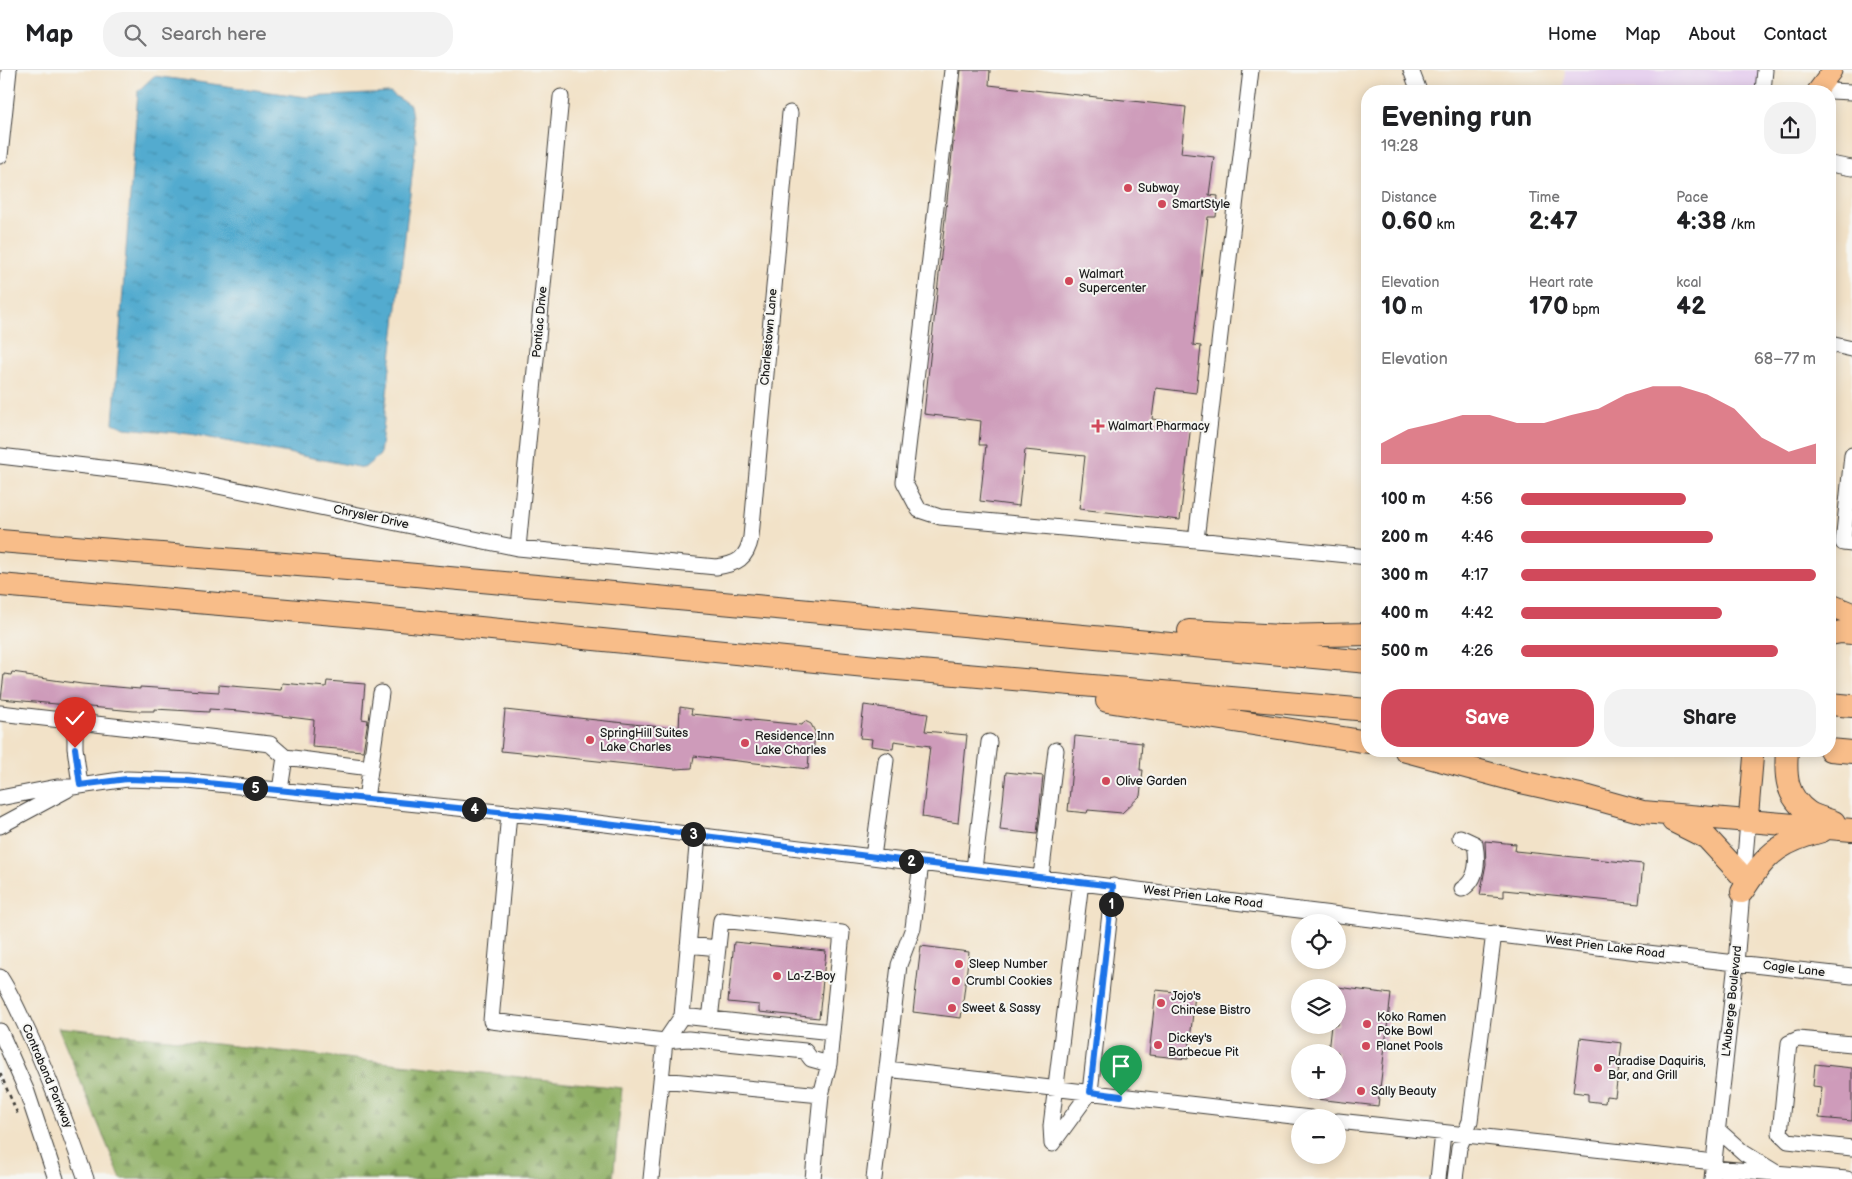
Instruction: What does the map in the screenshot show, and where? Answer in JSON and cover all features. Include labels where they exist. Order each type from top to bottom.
[{"type":"highway","points":[[3,541],[382,572],[1361,661]]},
{"type":"highway","points":[[2,585],[380,618],[886,668],[1361,709]]},
{"type":"highway","points":[[1836,607],[1852,614]]},
{"type":"highway","points":[[1836,613],[1852,614]]},
{"type":"highway","points":[[1098,638],[1162,630],[1281,636],[1361,634]]},
{"type":"highway","points":[[1836,633],[1852,633]]},
{"type":"highway","points":[[886,668],[1361,741]]},
{"type":"highway","points":[[1836,705],[1852,706]]},
{"type":"highway","points":[[1836,751],[1852,752]]},
{"type":"highway","points":[[1428,757],[1521,782],[1589,797],[1677,822],[1707,838],[1743,885],[1777,849],[1803,836],[1845,829]]},
{"type":"highway","points":[[1786,757],[1785,772],[1793,798],[1809,813],[1845,829]]},
{"type":"highway","points":[[1643,812],[1845,829]]},
{"type":"main road","points":[[1822,85],[1832,70]]},
{"type":"main road","points":[[1831,85],[1832,70]]},
{"type":"main road","points":[[1748,822],[1753,757]]},
{"type":"street","points":[[0,156],[9,70]]},
{"type":"street","points":[[952,70],[904,482],[919,510],[940,517],[1361,557]]},
{"type":"street","points":[[1196,540],[1251,70]]},
{"type":"street","points":[[1411,70],[1417,85]]},
{"type":"street","points":[[1764,85],[1765,70]]},
{"type":"street","points":[[1836,93],[1852,92]]},
{"type":"street","name":"Pontiac Drive","points":[[518,548],[561,96]]},
{"type":"street","name":"Charlestown Lane","points":[[742,558],[747,551],[751,536],[790,113]]},
{"type":"street","points":[[1836,165],[1852,168]]},
{"type":"street","points":[[1836,345],[1852,349]]},
{"type":"street","points":[[1852,455],[1843,543],[1852,544]]},
{"type":"street","name":"Chrysler Drive","points":[[0,456],[170,476],[518,548],[716,567],[736,563],[742,558]]},
{"type":"street","points":[[366,799],[381,693]]},
{"type":"street","points":[[0,713],[270,744],[285,758],[370,768]]},
{"type":"street","points":[[75,722],[77,786]]},
{"type":"street","points":[[974,869],[989,742]]},
{"type":"street","points":[[1041,877],[1056,750]]},
{"type":"street","points":[[280,790],[285,758]]},
{"type":"street","points":[[873,857],[886,760]]},
{"type":"street","name":"West Prien Lake Road","points":[[0,798],[57,787],[127,779],[156,779],[280,790],[509,813],[698,835],[1736,963]]},
{"type":"street","name":"West Prien Lake Road","points":[[0,826],[77,786]]},
{"type":"street","points":[[509,813],[491,1022],[664,1041],[688,1039],[805,1052],[812,1059],[829,1064]]},
{"type":"street","name":"L'Auberge Boulevard","points":[[1714,1170],[1736,963],[1748,822]]},
{"type":"street","points":[[651,1179],[664,1041],[682,1016],[698,835]]},
{"type":"street","points":[[1460,837],[1475,844],[1477,856],[1475,872],[1470,884],[1462,889]]},
{"type":"street","points":[[874,1179],[899,965],[913,928],[921,863]]},
{"type":"street","points":[[1081,882],[1051,1126],[1052,1144],[1090,1092],[1113,886]]},
{"type":"street","points":[[710,1020],[721,920],[842,933],[829,1064],[821,1095],[813,1179]]},
{"type":"street","points":[[1455,1179],[1459,1148],[1470,1121],[1494,933]]},
{"type":"street","points":[[688,945],[718,948]]},
{"type":"street","name":"Cagle Lane","points":[[1736,963],[1852,976]]},
{"type":"street","name":"Contraband Parkway","points":[[0,977],[8,989],[36,1047],[70,1130],[86,1179]]},
{"type":"street","points":[[682,1016],[832,1032]]},
{"type":"street","points":[[1,1034],[25,1024]]},
{"type":"street","name":"Contraband Parkway","points":[[1,1034],[27,1092],[56,1179]]},
{"type":"street","points":[[1852,1044],[1798,1039],[1789,1044],[1780,1133],[1788,1141],[1852,1148]]},
{"type":"street","points":[[887,1069],[1291,1116]]},
{"type":"street","points":[[661,1080],[821,1095]]},
{"type":"street","points":[[1346,1122],[1464,1134],[1714,1170],[1778,1176],[1847,1179]]},
{"type":"street","points":[[1718,1130],[1744,1153],[1778,1176]]},
{"type":"street","points":[[1438,1179],[1443,1133]]},
{"type":"path","points":[[0,1072],[19,1118]]},
{"type":"shaded area","points":[[1565,70],[1773,70],[1772,85],[1564,85]]},
{"type":"green space","points":[[58,1027],[622,1088],[613,1179],[121,1179]]},
{"type":"water","points":[[154,76],[307,97],[390,93],[410,105],[416,141],[380,455],[364,468],[190,434],[125,428],[113,423],[138,91]]},
{"type":"building","name":"Walmart Supercenter","points":[[961,70],[990,70],[989,85],[1186,107],[1181,153],[1214,157],[1209,195],[1218,196],[1216,217],[1208,217],[1193,345],[1201,346],[1196,393],[1156,388],[1152,419],[1191,424],[1180,520],[1079,509],[1085,456],[1025,450],[1019,506],[980,501],[986,445],[979,445],[981,421],[924,414]]},
{"type":"building","points":[[12,672],[26,674],[26,676],[82,684],[140,689],[140,687],[219,692],[219,685],[281,690],[282,683],[326,687],[327,681],[365,684],[362,719],[368,720],[363,751],[312,747],[314,720],[240,711],[209,709],[209,712],[154,709],[154,711],[134,711],[1,699],[4,674],[11,675]]},
{"type":"building","points":[[864,705],[928,714],[925,731],[967,735],[958,823],[922,817],[930,746],[894,741],[893,749],[871,746],[872,739],[860,738]]},
{"type":"building","points":[[680,707],[692,709],[691,714],[802,725],[805,721],[811,724],[815,732],[813,755],[809,754],[808,769],[694,756],[692,768],[675,769],[501,751],[505,710],[679,729]]},
{"type":"building","name":"Olive Garden","points":[[1075,736],[1142,743],[1140,770],[1143,770],[1140,796],[1122,813],[1088,810],[1087,813],[1068,811]]},
{"type":"building","points":[[1006,772],[1043,776],[1037,834],[1000,830]]},
{"type":"building","points":[[1485,841],[1516,844],[1515,851],[1643,864],[1639,904],[1504,890],[1504,897],[1480,895],[1486,864]]},
{"type":"building","name":"La-Z-Boy","points":[[734,942],[826,951],[819,1018],[759,1012],[759,1005],[728,1002]]},
{"type":"building","points":[[921,946],[969,952],[961,1018],[913,1012]]},
{"type":"building","points":[[1346,988],[1391,994],[1378,1106],[1317,1099],[1346,1099],[1346,1044],[1329,1044],[1330,1034],[1346,1034]]},
{"type":"building","points":[[1156,990],[1195,994],[1188,1059],[1149,1055]]},
{"type":"building","name":"Paradise Daquiris, Bar, and Grill","points":[[1580,1038],[1622,1043],[1615,1097],[1606,1096],[1605,1103],[1588,1101],[1588,1094],[1573,1092]]},
{"type":"building","points":[[1815,1064],[1852,1068],[1852,1121],[1819,1118],[1822,1087],[1813,1086]]},
{"type":"place","name":"Subway","points":[[1128,188]]},
{"type":"place","name":"SmartStyle","points":[[1162,204]]},
{"type":"place","name":"Walmart Supercenter","points":[[1069,281]]},
{"type":"place","name":"Walmart Pharmacy","points":[[1098,426]]},
{"type":"place","name":"SpringHill Suites Lake Charles","points":[[590,740]]},
{"type":"place","name":"Residence Inn Lake Charles","points":[[745,743]]},
{"type":"place","name":"Olive Garden","points":[[1106,781]]},
{"type":"place","name":"Sleep Number","points":[[959,964]]},
{"type":"place","name":"La-Z-Boy","points":[[777,976]]},
{"type":"place","name":"Crumbl Cookies","points":[[956,981]]},
{"type":"place","name":"Jojo's Chinese Bistro","points":[[1161,1003]]},
{"type":"place","name":"Sweet & Sassy","points":[[952,1008]]},
{"type":"place","name":"Koko Ramen Poke Bowl","points":[[1367,1024]]},
{"type":"place","name":"Dickey's Barbecue Pit","points":[[1158,1045]]},
{"type":"place","name":"Planet Pools","points":[[1366,1046]]},
{"type":"place","name":"Paradise Daquiris, Bar, and Grill","points":[[1598,1068]]},
{"type":"place","name":"Sally Beauty","points":[[1361,1091]]},
{"type":"route","points":[[75,748],[80,785],[127,779],[188,781],[557,818],[1113,886],[1090,1092],[1121,1096]]}]
